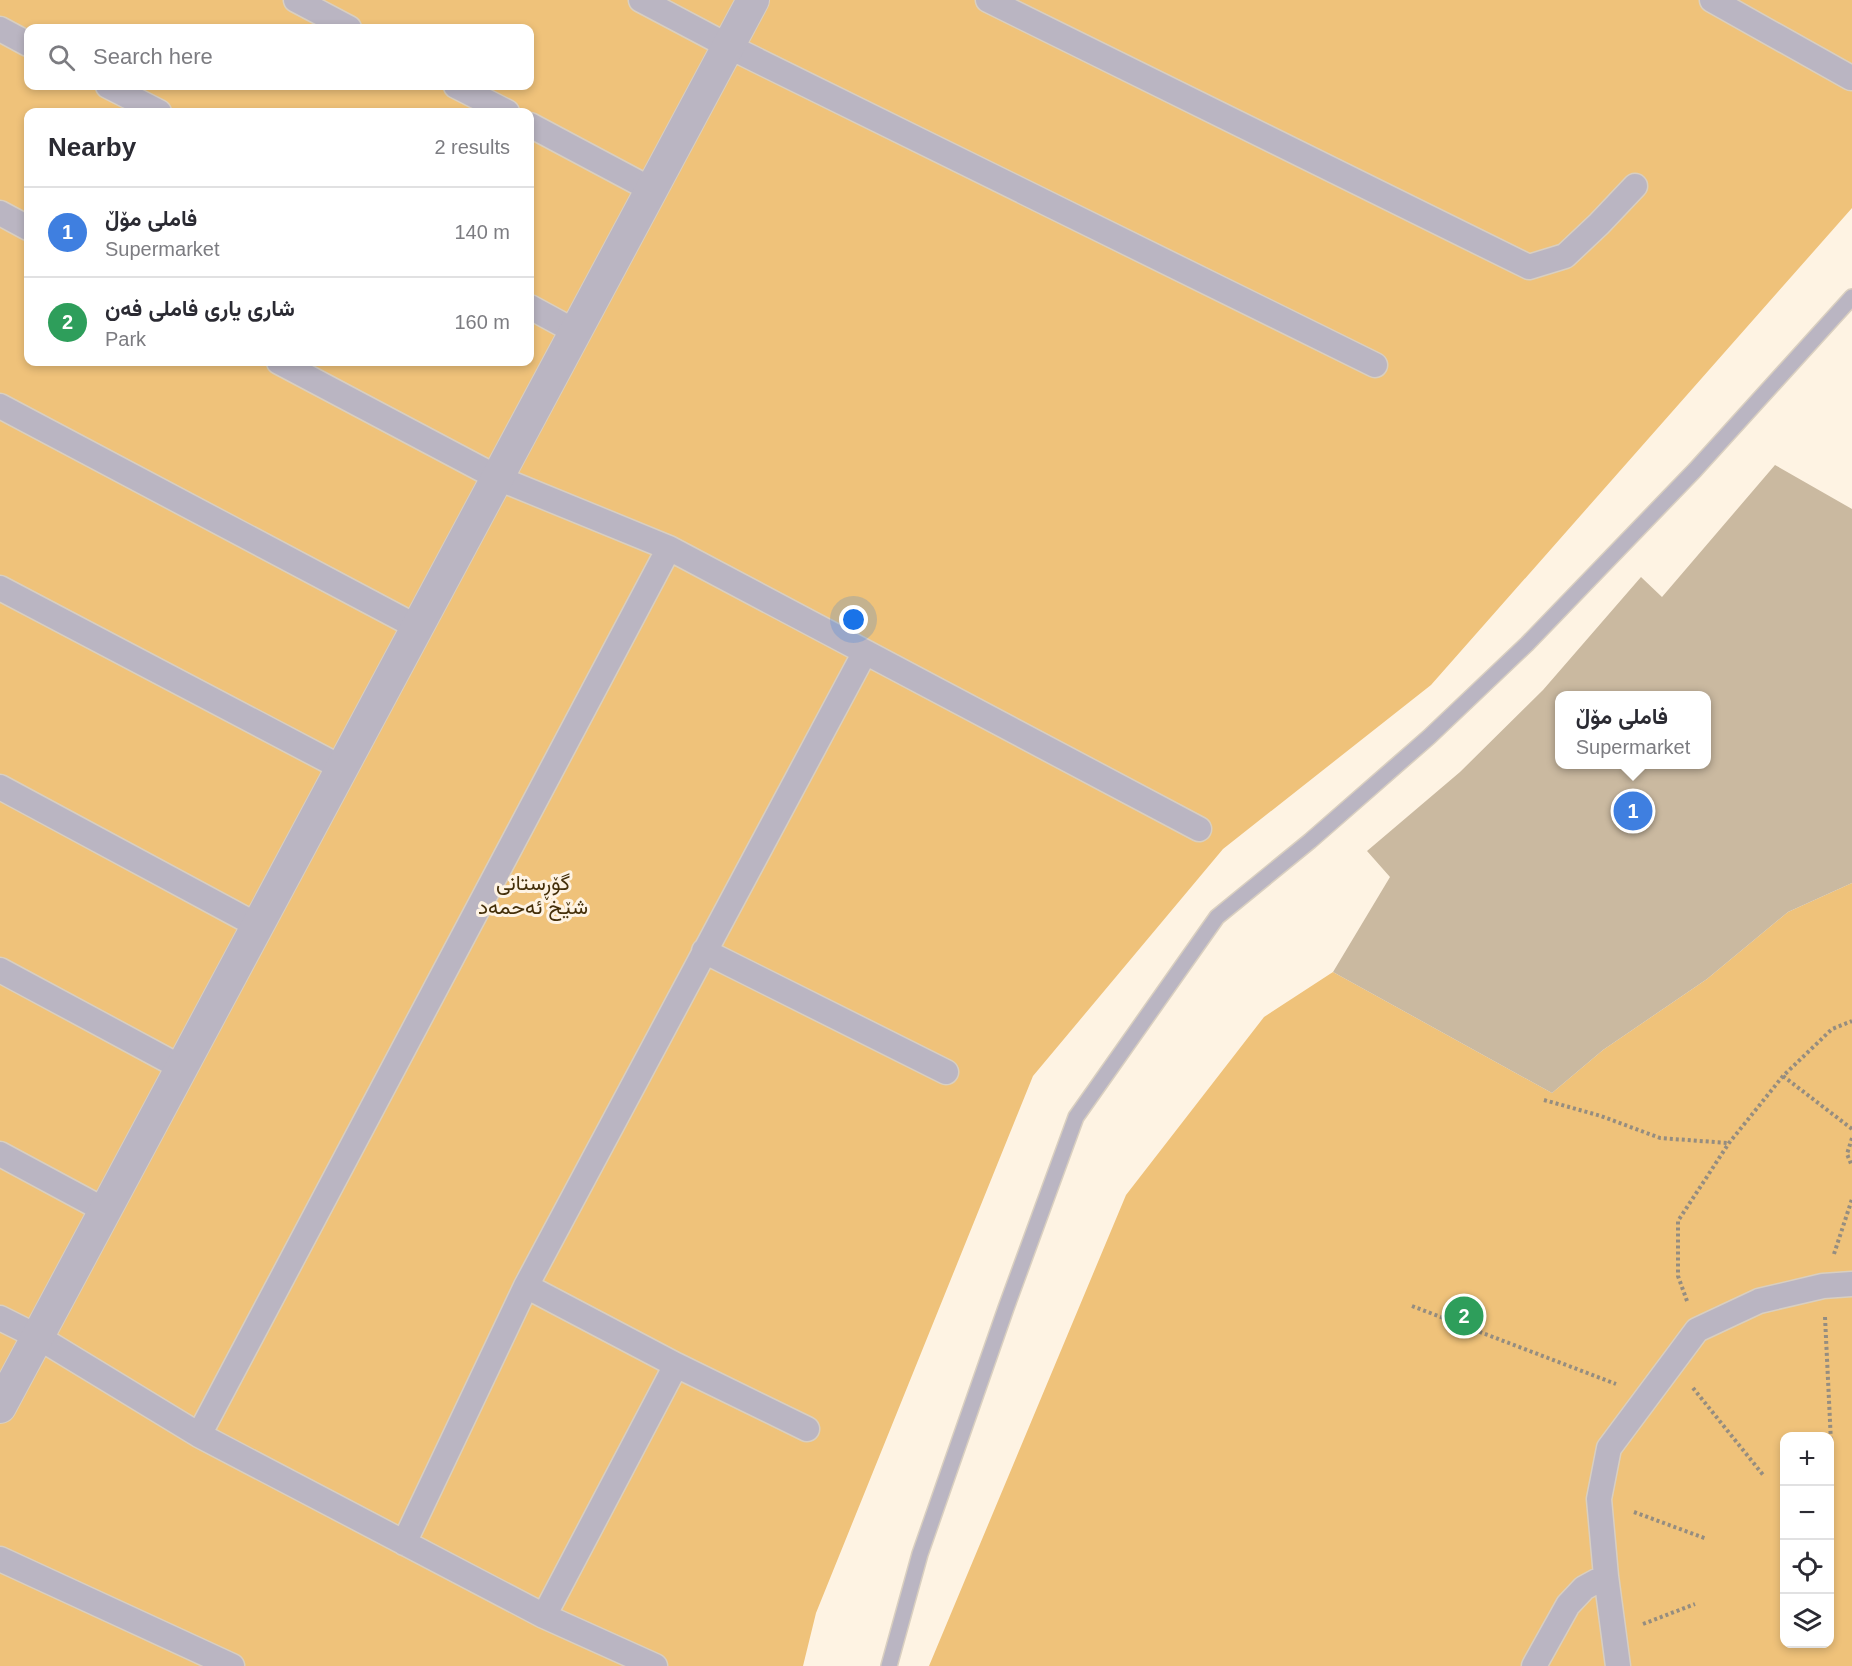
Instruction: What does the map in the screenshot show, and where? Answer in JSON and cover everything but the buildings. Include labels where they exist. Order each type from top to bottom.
[{"type":"street","points":[[296,0],[342,24]]},
{"type":"street","points":[[641,0],[728,46],[1375,365]]},
{"type":"street","points":[[0,1407],[753,0]]},
{"type":"street","points":[[988,0],[1529,267],[1565,256],[1635,186]]},
{"type":"street","points":[[1712,0],[1851,78]]},
{"type":"street","points":[[0,29],[24,42]]},
{"type":"street","points":[[116,90],[151,108]]},
{"type":"street","points":[[464,90],[499,108]]},
{"type":"street","points":[[534,126],[652,190]]},
{"type":"street","points":[[0,213],[24,226]]},
{"type":"street","points":[[534,309],[576,332]]},
{"type":"street","points":[[287,366],[498,478],[669,548],[1199,829]]},
{"type":"street","points":[[0,406],[417,627]]},
{"type":"street","points":[[199,1435],[669,548]]},
{"type":"street","points":[[0,588],[342,768]]},
{"type":"street","points":[[404,1543],[526,1286],[866,652]]},
{"type":"street","points":[[0,787],[258,926]]},
{"type":"street","points":[[704,951],[946,1072]]},
{"type":"street","points":[[0,970],[182,1068]]},
{"type":"street","points":[[0,1154],[106,1211]]},
{"type":"street","points":[[1618,1666],[1599,1499],[1610,1449],[1696,1330],[1760,1301],[1823,1286],[1852,1284]]},
{"type":"street","points":[[526,1286],[676,1365],[807,1429]]},
{"type":"street","points":[[0,1318],[38,1337],[199,1435],[544,1616],[655,1666]]},
{"type":"street","points":[[544,1616],[676,1365]]},
{"type":"street","points":[[0,1559],[229,1665]]},
{"type":"street","points":[[1533,1666],[1568,1605],[1584,1588],[1606,1575]]},
{"type":"lane","points":[[889,1666],[920,1554],[1076,1117],[1217,917],[1310,842],[1429,737],[1527,644],[1695,470],[1852,297]]},
{"type":"path","points":[[1696,1330],[1678,1276],[1678,1221],[1729,1143],[1783,1076],[1832,1029],[1852,1021]]},
{"type":"path","points":[[1783,1076],[1852,1129]]},
{"type":"path","points":[[1545,1100],[1601,1116],[1660,1138],[1729,1143]]},
{"type":"path","points":[[1852,1138],[1847,1154],[1852,1166]]},
{"type":"path","points":[[1830,1432],[1823,1286],[1852,1198]]},
{"type":"path","points":[[1412,1306],[1647,1396]]},
{"type":"path","points":[[1673,1362],[1764,1476]]},
{"type":"path","points":[[1599,1499],[1707,1539]]},
{"type":"path","points":[[1614,1636],[1695,1604]]},
{"type":"green space","name":"گۆڕستانی شێخ ئەحمەد","points":[[0,0],[1852,0],[1852,208],[1431,685],[1223,849],[1033,1076],[816,1613],[803,1666],[0,1666]]},
{"type":"green space","points":[[1852,883],[1852,1666],[929,1666],[1126,1195],[1264,1017],[1333,972],[1552,1093],[1603,1050],[1707,979],[1788,912]]},
{"type":"place","name":"فاملی مۆڵ","points":[[1633,811]]},
{"type":"place","name":"شاری یاری فاملی فەن","points":[[1464,1316]]}]
